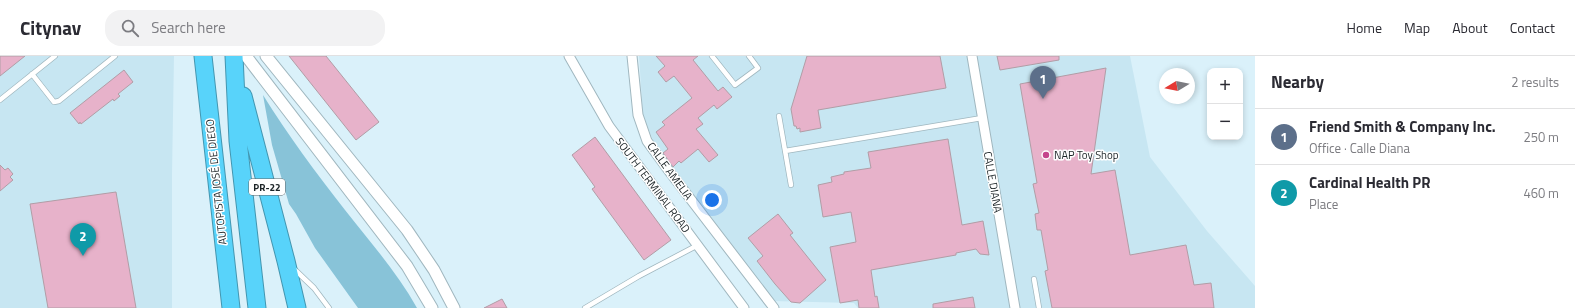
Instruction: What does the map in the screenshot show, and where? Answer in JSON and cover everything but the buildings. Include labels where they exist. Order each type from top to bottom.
[{"type":"highway","name":"PR-22","points":[[238,59],[297,308]]},
{"type":"highway","name":"PR-22","points":[[238,59],[238,141],[257,308]]},
{"type":"highway","name":"AUTOPISTA JOSÉ DE DIEGO","points":[[203,61],[231,308]]},
{"type":"street","points":[[266,56],[407,230],[434,270],[454,308]]},
{"type":"street","name":"SOUTH TERMINAL ROAD","points":[[569,56],[609,126],[744,308]]},
{"type":"street","name":"CALLE AMELIA","points":[[632,56],[638,115],[647,141],[774,308]]},
{"type":"street","name":"CALLE DIANA","points":[[972,56],[1015,308]]},
{"type":"street","points":[[238,59],[407,266],[432,308]]},
{"type":"lane","points":[[0,100],[55,56]]},
{"type":"lane","points":[[32,74],[54,102],[59,102],[114,56]]},
{"type":"lane","points":[[712,56],[735,85],[758,68],[749,56]]},
{"type":"lane","points":[[780,116],[791,186]]},
{"type":"lane","points":[[786,152],[982,118]]},
{"type":"lane","points":[[585,308],[639,276],[698,245]]},
{"type":"lane","points":[[286,261],[314,288],[329,308]]},
{"type":"lane","points":[[1034,279],[1039,308]]},
{"type":"shaded area","points":[[0,56],[174,56],[172,308],[0,308]]},
{"type":"shaded area","points":[[639,56],[1130,56],[1150,157],[1207,231],[1255,286],[1255,308],[858,308],[854,303],[772,301],[658,152],[643,116]]},
{"type":"shaded area","points":[[263,95],[302,154],[392,270],[417,308],[358,308],[315,248],[289,204],[272,145]]},
{"type":"place","name":"Friend Smith & Company Inc.","points":[[1043,99]]},
{"type":"place","name":"NAP Toy Shop","points":[[1046,155]]},
{"type":"place","name":"Cardinal Health PR","points":[[83,256]]}]
